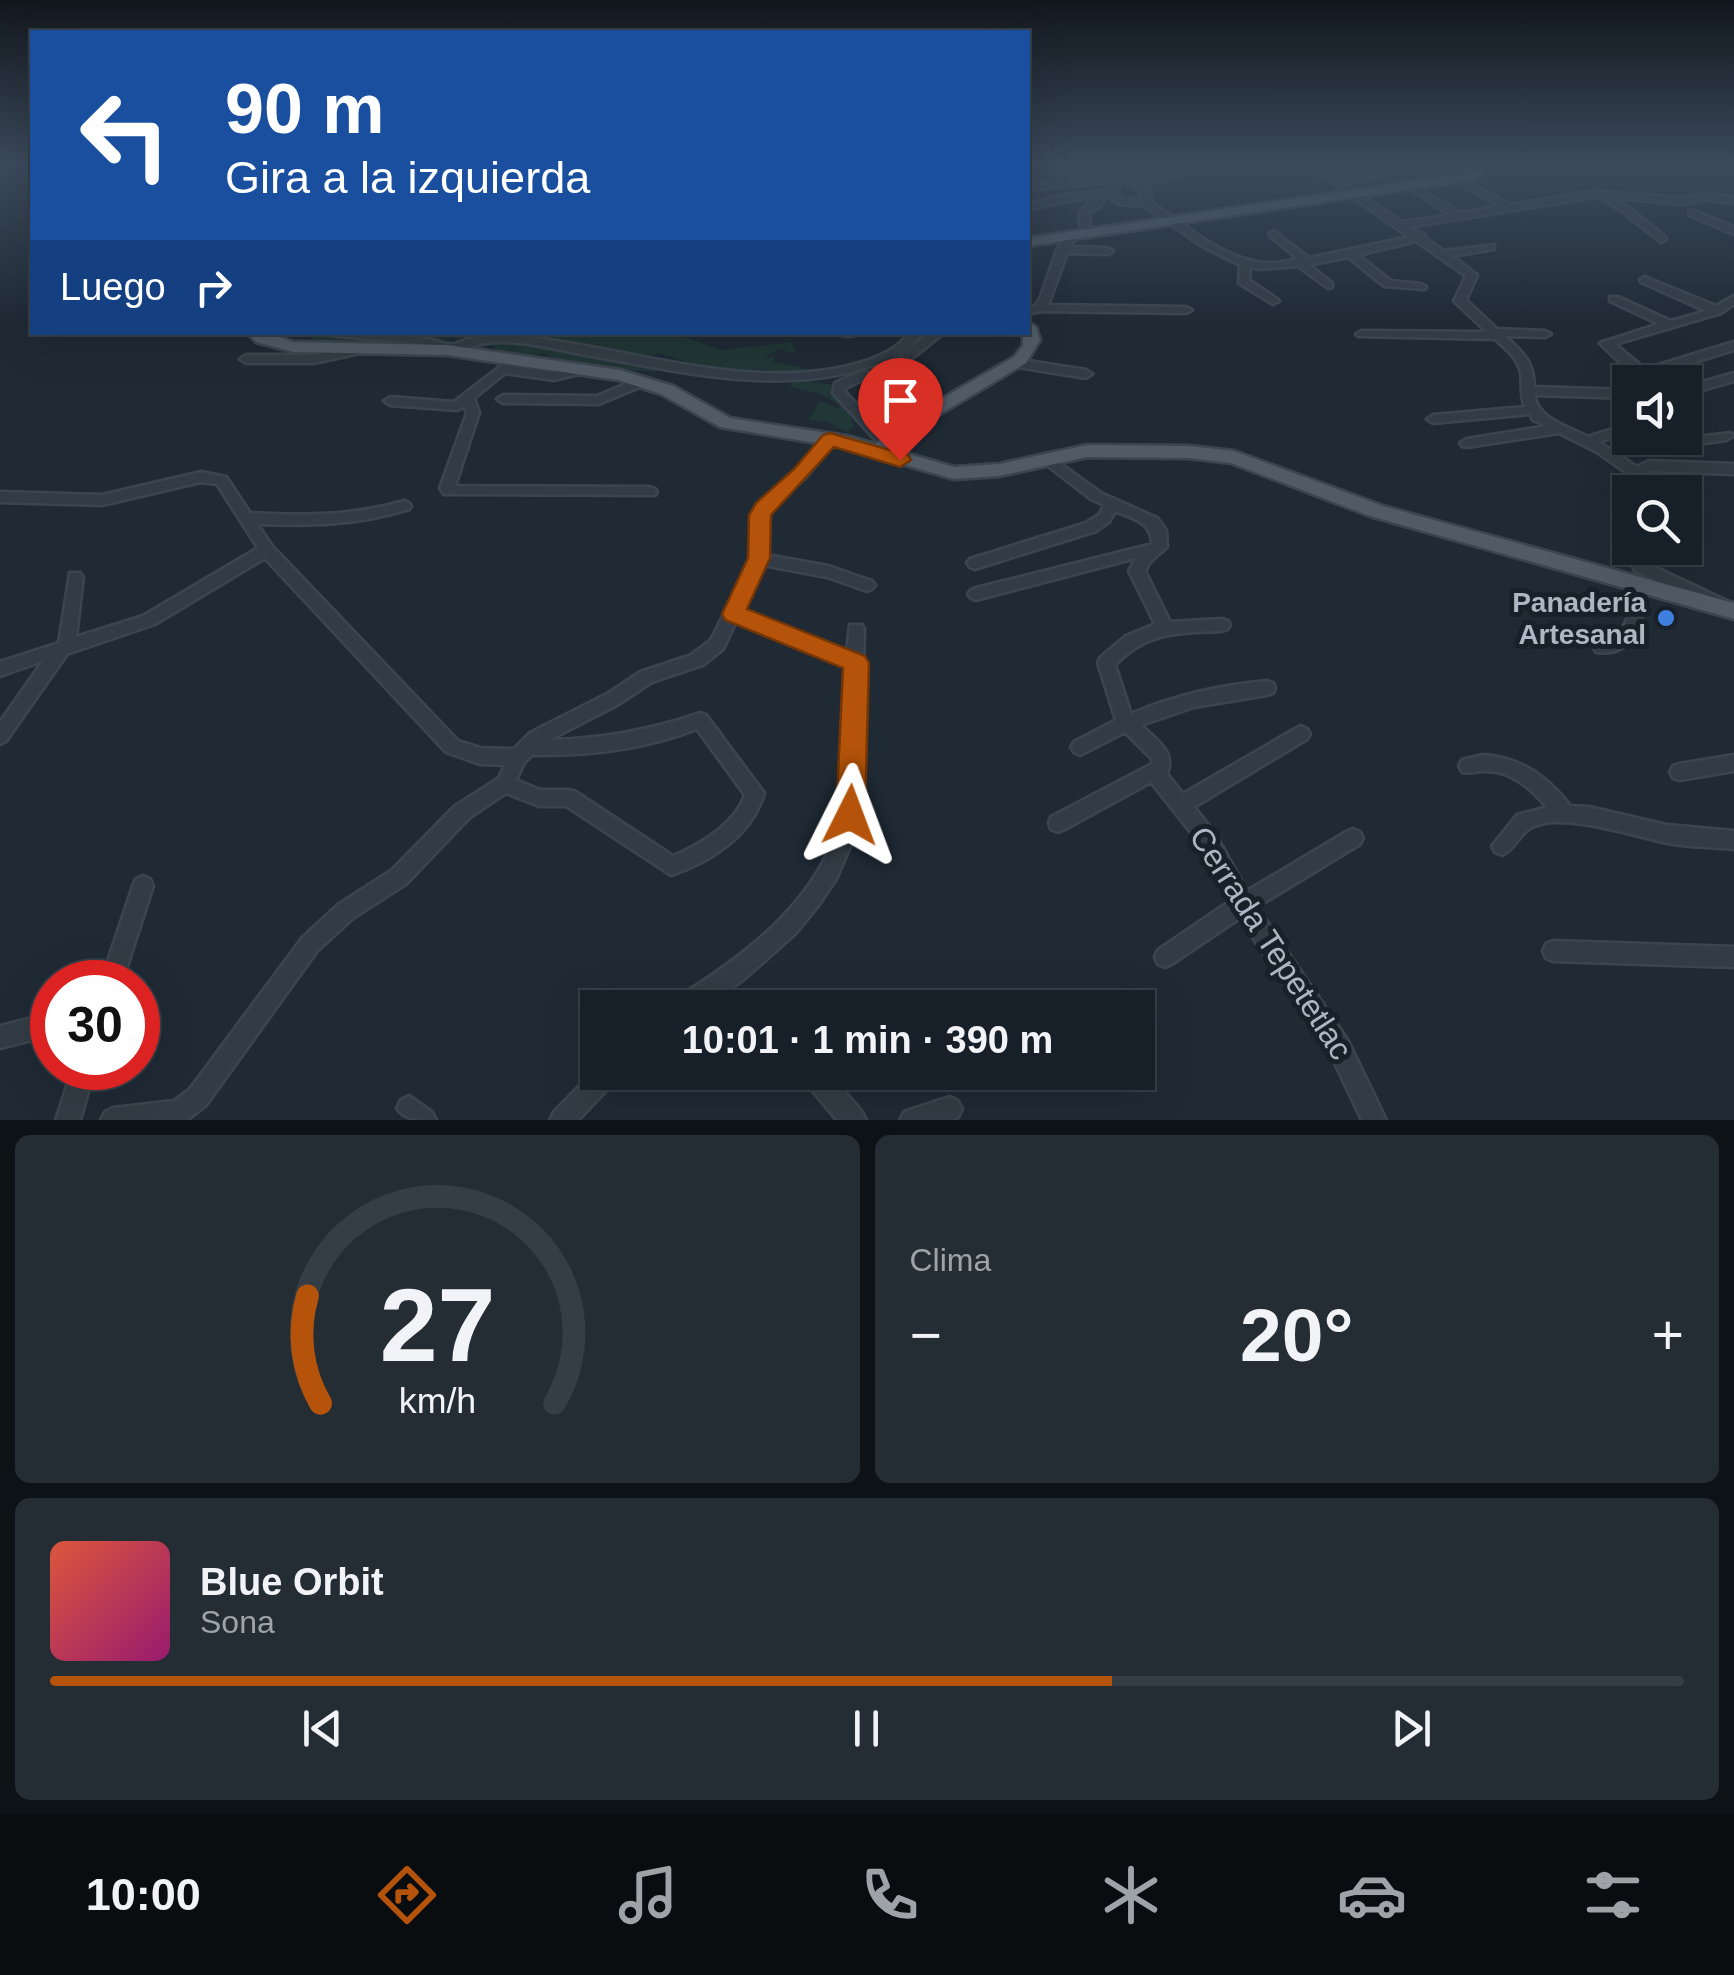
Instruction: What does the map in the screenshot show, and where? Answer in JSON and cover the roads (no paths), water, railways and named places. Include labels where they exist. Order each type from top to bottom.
[{"type":"main road","points":[[1030,242],[1193,218]]},
{"type":"main road","points":[[881,447],[902,429],[1016,362],[1030,349],[1030,330]]},
{"type":"main road","points":[[257,335],[294,347],[461,350],[583,368],[642,381],[726,423],[881,447],[936,470],[967,474],[1107,450],[1234,457],[1360,506],[1612,576],[1640,576],[1730,610]]},
{"type":"street","points":[[1084,218],[1090,233]]},
{"type":"street","points":[[1171,218],[1210,248],[1245,264],[1301,261],[1421,237]]},
{"type":"street","points":[[1393,218],[1446,254],[1474,279],[1462,291],[1460,301],[1524,362],[1532,410],[1636,473],[1649,466],[1734,468]]},
{"type":"street","points":[[1404,225],[1446,218]]},
{"type":"street","points":[[1635,218],[1660,240]]},
{"type":"street","points":[[1694,218],[1698,228]]},
{"type":"street","points":[[1704,218],[1734,231]]},
{"type":"street","points":[[1274,234],[1328,285]]},
{"type":"street","points":[[1072,236],[1034,310],[1186,310]]},
{"type":"street","points":[[1446,254],[1490,247]]},
{"type":"street","points":[[1062,250],[1108,251]]},
{"type":"street","points":[[1349,253],[1388,284],[1420,287]]},
{"type":"street","points":[[1245,264],[1244,281],[1273,301]]},
{"type":"street","points":[[1645,280],[1717,311]]},
{"type":"street","points":[[1614,299],[1671,325]]},
{"type":"street","points":[[1632,365],[1606,343],[1717,311],[1734,299]]},
{"type":"street","points":[[1362,334],[1545,334]]},
{"type":"street","points":[[360,335],[431,342],[461,350],[480,339],[527,339],[598,354],[773,376],[823,376],[864,368],[895,354],[914,335]]},
{"type":"street","points":[[881,447],[839,392],[839,386],[890,366],[936,335]]},
{"type":"street","points":[[1683,365],[1734,346]]},
{"type":"street","points":[[246,358],[314,359],[366,348]]},
{"type":"street","points":[[1016,362],[1086,374]]},
{"type":"street","points":[[390,401],[451,407],[502,369],[554,376],[583,368]]},
{"type":"street","points":[[1702,387],[1734,377]]},
{"type":"street","points":[[504,400],[599,400],[642,381]]},
{"type":"street","points":[[1527,392],[1612,394]]},
{"type":"street","points":[[468,398],[473,414],[449,491],[650,492]]},
{"type":"street","points":[[1434,419],[1532,410]]},
{"type":"street","points":[[1467,443],[1558,429]]},
{"type":"street","points":[[1587,442],[1612,433]]},
{"type":"street","points":[[1702,439],[1726,436]]},
{"type":"street","points":[[112,1120],[179,1116],[198,1097],[310,944],[346,911],[399,878],[462,812],[505,784],[522,752],[548,730],[614,699],[646,678],[697,660],[716,644],[759,558],[760,515],[766,503],[801,474],[830,439]]},
{"type":"street","points":[[1047,458],[1083,487],[1152,522],[1159,530],[1160,547]]},
{"type":"street","points":[[0,496],[102,500],[201,477],[221,480],[266,550],[452,746],[480,756],[608,746],[663,736],[700,720],[755,793],[754,806],[746,818],[684,863],[671,866],[569,798],[539,798],[505,784]]},
{"type":"street","points":[[975,563],[1091,527],[1104,518],[1112,503]]},
{"type":"street","points":[[247,518],[325,522],[368,518],[404,506]]},
{"type":"street","points":[[976,594],[1160,547]]},
{"type":"street","points":[[1160,547],[1144,558],[1137,570],[1164,626]]},
{"type":"street","points":[[0,669],[162,614],[266,550]]},
{"type":"street","points":[[759,558],[828,572],[867,585]]},
{"type":"street","points":[[1602,647],[1624,641],[1631,634],[1640,576],[1636,565]]},
{"type":"street","points":[[0,736],[64,648],[75,577]]},
{"type":"street","points":[[734,614],[856,663]]},
{"type":"street","points":[[1125,721],[1106,663],[1122,645],[1164,626],[1222,626]]},
{"type":"street","points":[[714,990],[750,965],[780,935],[826,872],[842,841],[850,815],[854,776],[851,716],[856,628]]},
{"type":"street","points":[[1080,747],[1125,721],[1233,690],[1267,688]]},
{"type":"street","name":"Cerrada Tepetetlac","points":[[1125,721],[1161,756],[1161,768],[1155,773],[1207,838],[1243,904],[1340,1048],[1374,1120]]},
{"type":"street","points":[[1181,805],[1300,734]]},
{"type":"street","points":[[1468,766],[1493,761],[1520,773],[1546,789],[1565,814]]},
{"type":"street","points":[[1679,772],[1734,763]]},
{"type":"street","points":[[1058,824],[1155,773]]},
{"type":"street","points":[[1502,846],[1524,821],[1565,814],[1667,834],[1734,840]]},
{"type":"street","points":[[1165,957],[1352,838]]},
{"type":"street","points":[[118,960],[143,886]]},
{"type":"street","points":[[1553,951],[1734,958]]},
{"type":"street","points":[[0,1037],[30,1030]]},
{"type":"street","points":[[68,1120],[77,1090]]},
{"type":"street","points":[[562,1120],[591,1090]]},
{"type":"street","points":[[825,1090],[837,1108],[854,1120]]},
{"type":"street","points":[[912,1120],[950,1109]]},
{"type":"place","name":"Panadería Artesanal","points":[[1666,618]]}]
